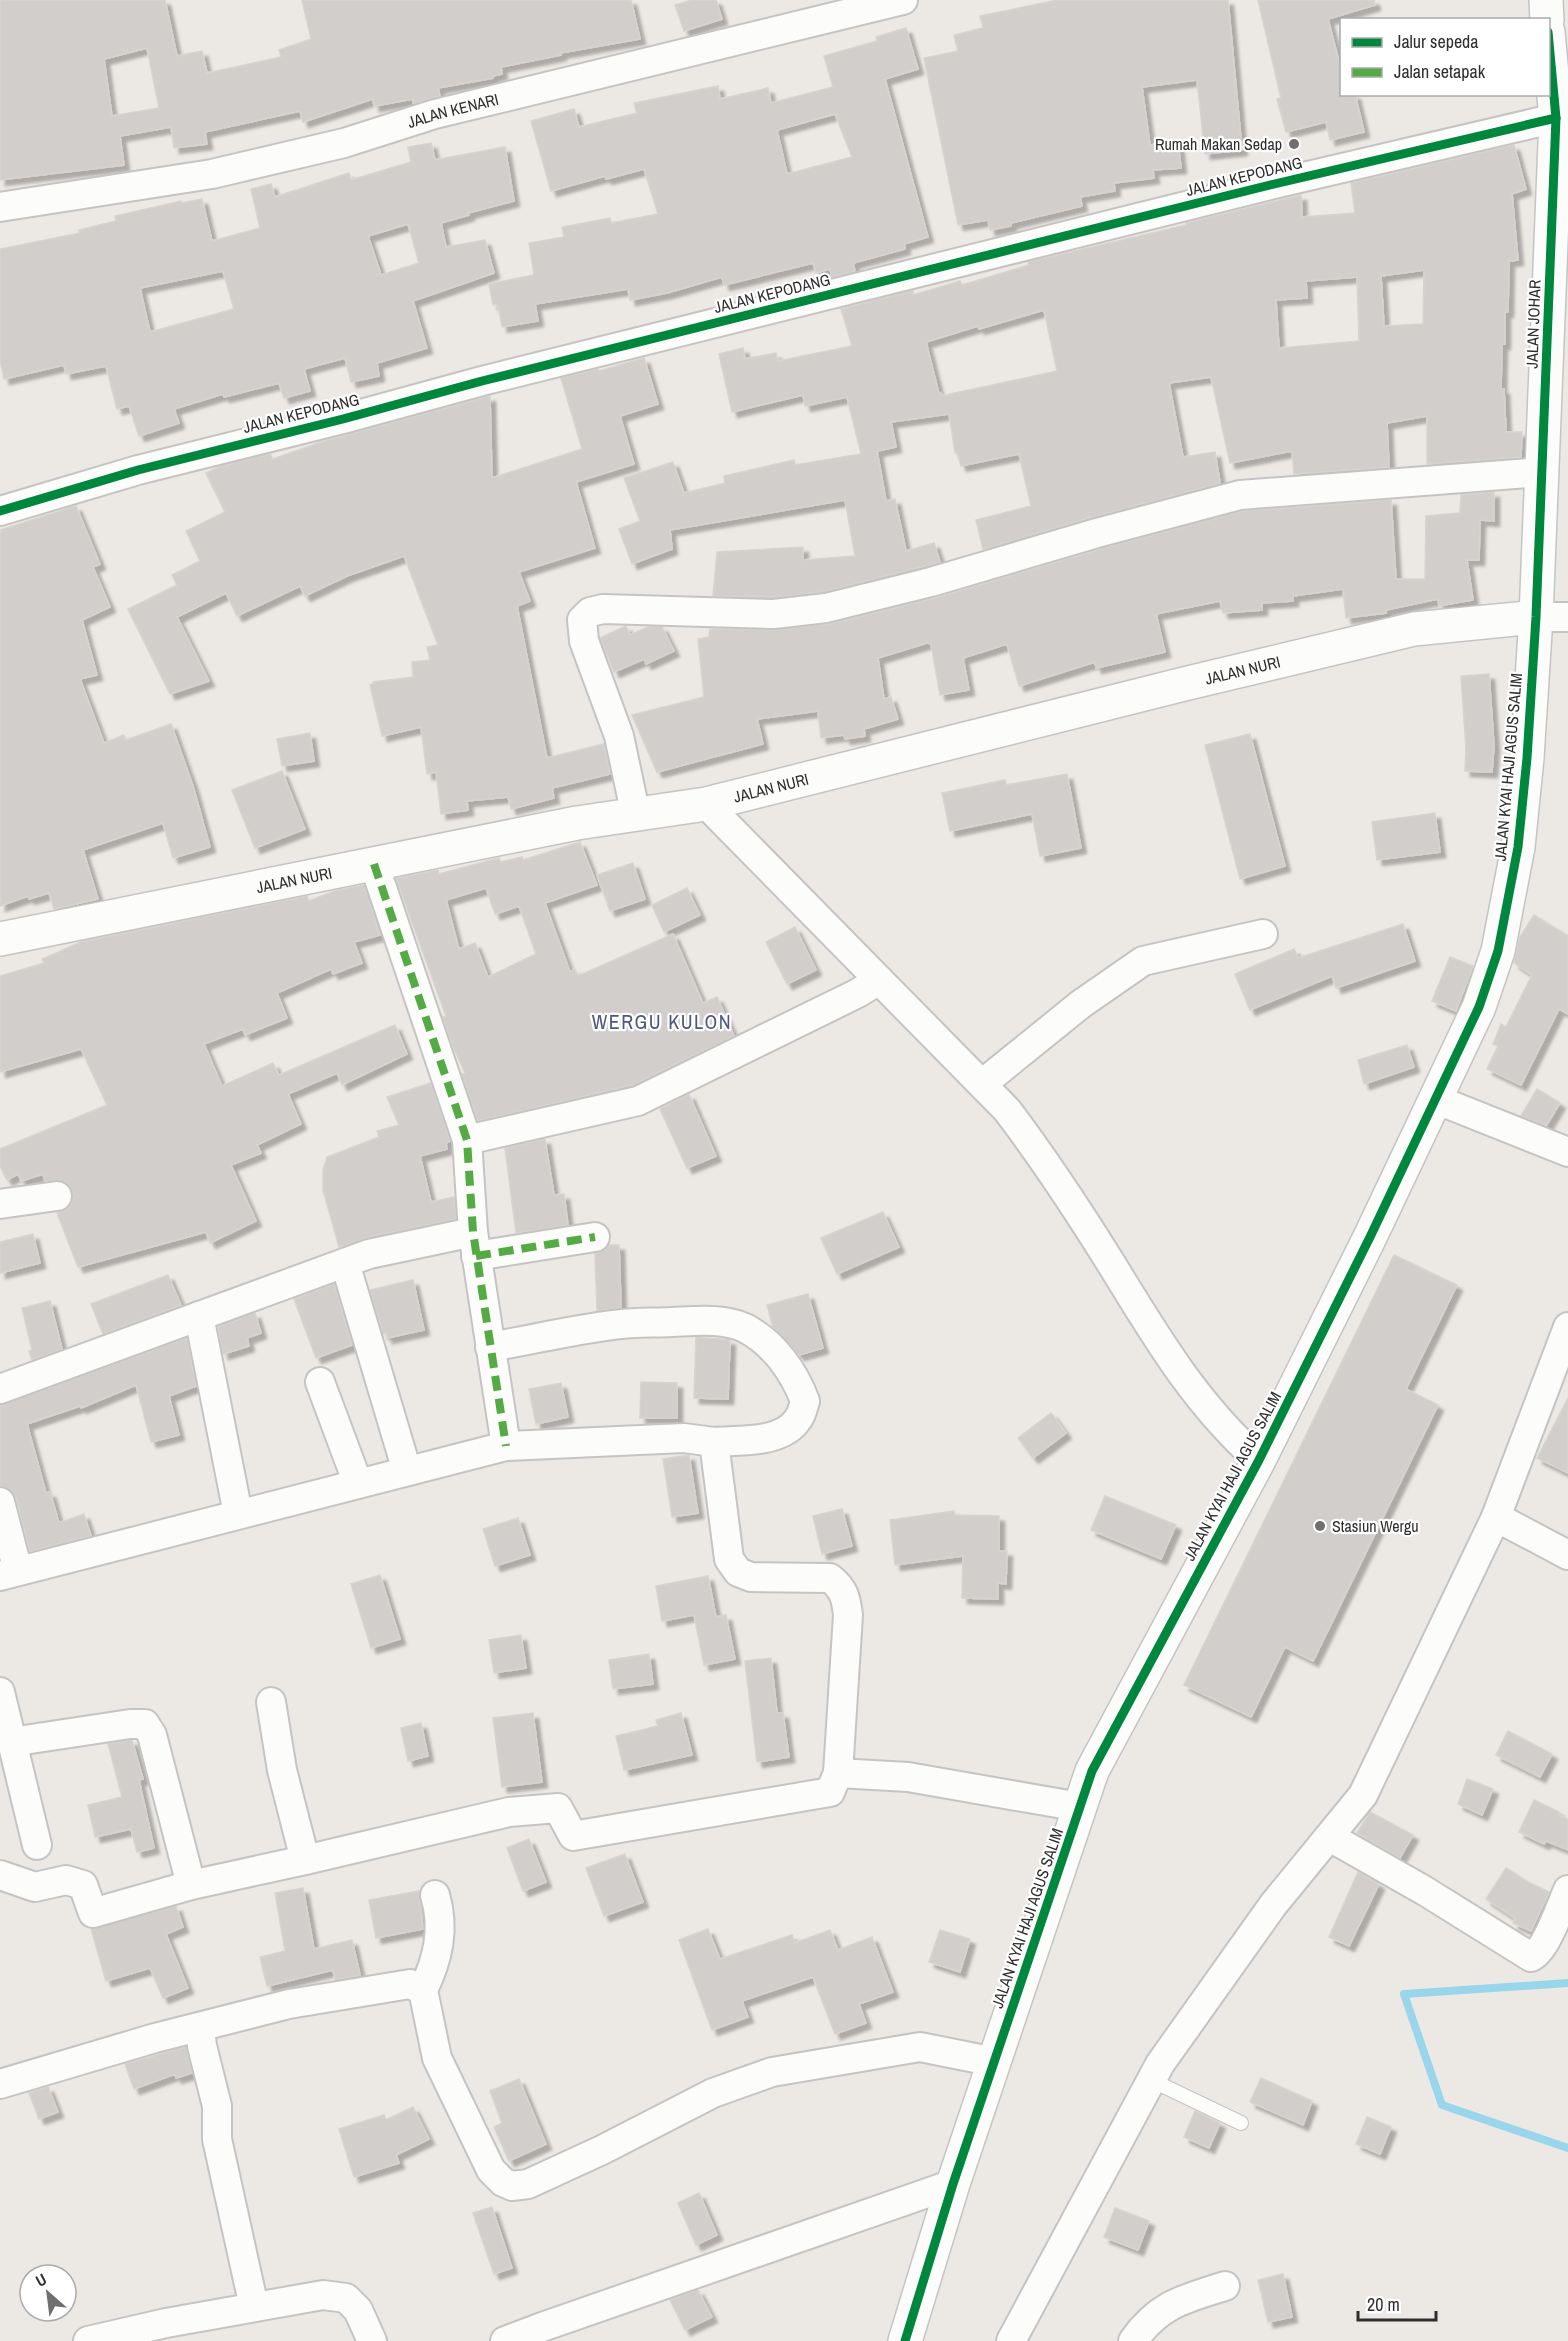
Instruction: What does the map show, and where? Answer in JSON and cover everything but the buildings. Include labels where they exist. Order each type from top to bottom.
[{"type":"street","name":"JALAN KENARI","points":[[0,207],[212,174],[344,143],[435,114],[903,0]]},
{"type":"street","points":[[1546,0],[1547,18]]},
{"type":"street","name":"JALAN JOHAR","points":[[1536,616],[1556,118],[1550,54]]},
{"type":"street","name":"JALAN KEPODANG","points":[[0,511],[138,470],[343,419],[509,374],[1270,185],[1556,118]]},
{"type":"street","points":[[636,816],[619,736],[584,641],[582,620],[590,612],[603,609],[626,609],[774,614],[826,608],[931,582],[1097,533],[1240,495],[1542,472]]},
{"type":"street","points":[[1536,616],[1568,617]]},
{"type":"street","name":"JALAN NURI","points":[[0,939],[577,823],[706,804],[1414,628],[1536,616]]},
{"type":"street","name":"JALAN KYAI HAJI AGUS SALIM","points":[[905,2341],[953,2184],[1092,1771],[1259,1460],[1371,1235],[1479,1006],[1498,951],[1518,847],[1527,758],[1536,616]]},
{"type":"street","points":[[706,804],[1007,1110],[1030,1140],[1087,1226],[1172,1363],[1220,1423],[1259,1460]]},
{"type":"street","points":[[374,864],[467,1140],[474,1244],[506,1446]]},
{"type":"street","points":[[982,1084],[1080,1004],[1143,961],[1263,934]]},
{"type":"street","points":[[467,1140],[638,1101],[858,993],[879,980]]},
{"type":"street","points":[[1435,1099],[1568,1152]]},
{"type":"street","points":[[0,1204],[57,1196]]},
{"type":"street","points":[[0,1389],[345,1263],[399,1247],[595,1237]]},
{"type":"street","points":[[345,1263],[407,1471]]},
{"type":"street","points":[[199,1316],[238,1514]]},
{"type":"street","points":[[0,1502],[9,1573],[506,1446],[684,1438],[714,1442],[774,1435],[789,1428],[799,1419],[805,1401],[799,1386],[777,1353],[762,1338],[743,1327],[721,1322],[701,1320],[614,1325],[490,1347]]},
{"type":"street","points":[[1011,2341],[1160,2064],[1273,1905],[1363,1795],[1496,1517],[1568,1327]]},
{"type":"street","points":[[320,1382],[358,1484]]},
{"type":"street","points":[[0,1875],[35,1887],[66,1880],[83,1885],[93,1913],[191,1885],[508,1812],[558,1808],[573,1836],[830,1792],[838,1773],[848,1615],[845,1595],[838,1584],[830,1578],[751,1577],[738,1572],[729,1559],[714,1442]]},
{"type":"street","points":[[1496,1517],[1568,1555]]},
{"type":"street","points":[[0,1692],[10,1742],[37,1845]]},
{"type":"street","points":[[271,1702],[282,1770],[304,1860]]},
{"type":"street","points":[[10,1742],[130,1724],[145,1724],[152,1735],[191,1885]]},
{"type":"street","points":[[838,1773],[908,1777],[1080,1807]]},
{"type":"street","points":[[1330,1838],[1425,1891],[1531,1957],[1536,1955],[1543,1945],[1568,1890]]},
{"type":"street","points":[[435,1895],[439,1909],[440,1942],[437,1960],[423,1990],[437,2058],[491,2170],[503,2182],[512,2186],[528,2184],[602,2150],[712,2093],[772,2072],[920,2046],[994,2062]]},
{"type":"street","points":[[0,2084],[155,2038],[289,2004],[410,1984],[423,1990]]},
{"type":"street","points":[[200,2028],[202,2046],[217,2106],[217,2139],[254,2307]]},
{"type":"street","points":[[506,2341],[953,2184]]},
{"type":"street","points":[[1133,2341],[1151,2318],[1166,2308],[1225,2286]]},
{"type":"street","points":[[88,2341],[166,2323],[322,2295],[346,2298],[358,2310],[372,2341]]},
{"type":"lane","points":[[1151,2080],[1241,2123]]},
{"type":"waterway","points":[[1568,1983],[1404,1994],[1442,2105],[1568,2148]]},
{"type":"marked path","points":[[374,864],[467,1140],[473,1232],[506,1446]]},
{"type":"marked path","points":[[476,1256],[595,1237]]},
{"type":"cycle path","points":[[905,2341],[953,2184],[1092,1771],[1259,1460],[1371,1235],[1479,1007],[1498,951],[1518,847],[1527,758],[1536,617],[1556,118],[1550,54]]},
{"type":"cycle path","points":[[0,511],[138,470],[343,419],[482,381],[1270,185],[1556,118]]},
{"type":"place","name":"Rumah Makan Sedap","points":[[1294,144]]},
{"type":"place","name":"Stasiun Wergu","points":[[1320,1526]]},
{"type":"district","name":"WERGU KULON","points":[[662,1021]]}]
